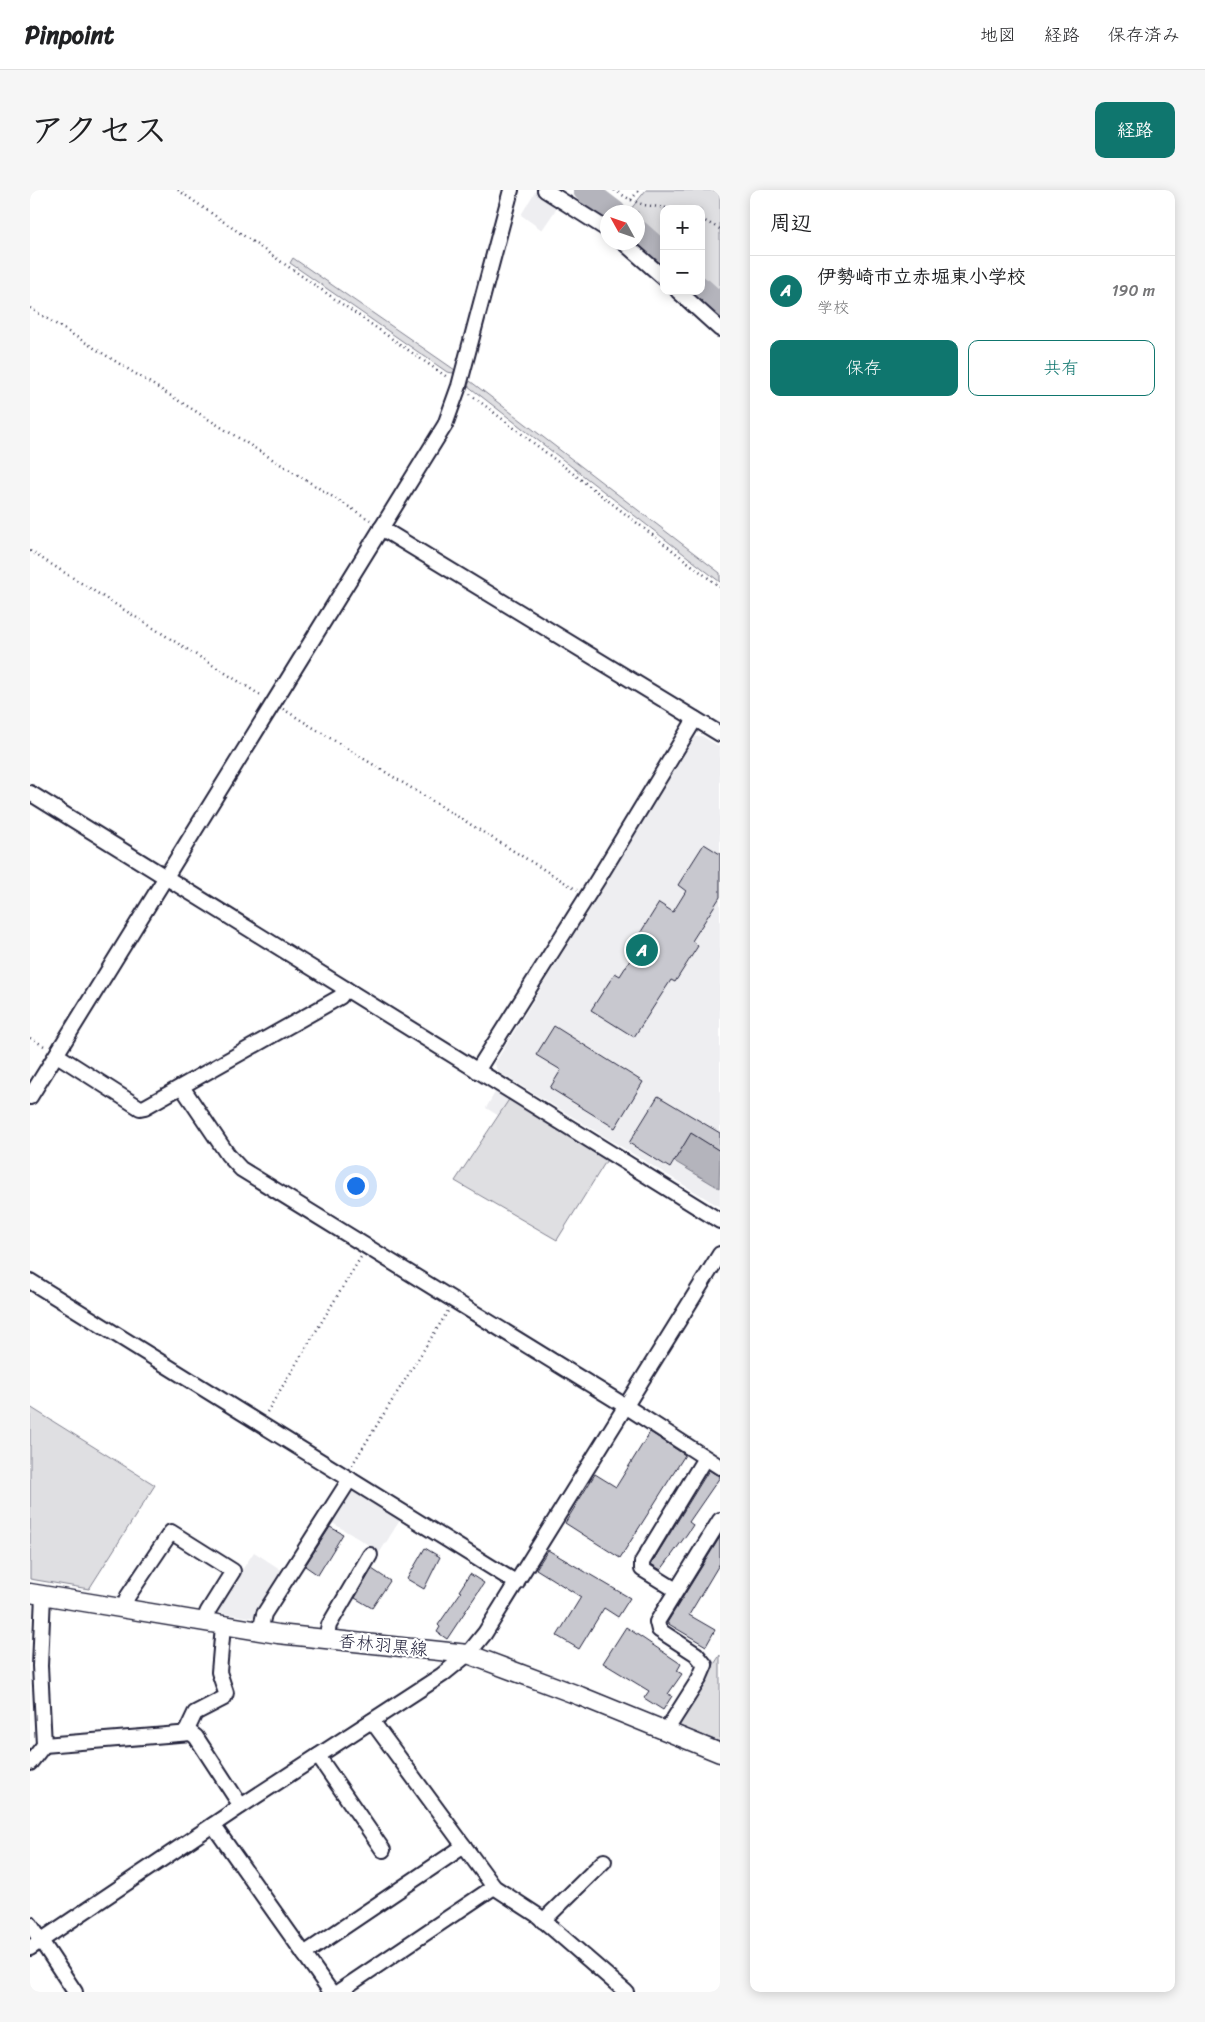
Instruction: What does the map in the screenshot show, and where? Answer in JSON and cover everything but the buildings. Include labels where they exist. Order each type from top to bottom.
[{"type":"main road","name":"香林羽黒線","points":[[36,1594],[223,1626],[468,1654],[720,1753]]},
{"type":"street","points":[[30,1097],[165,876],[436,442],[460,386],[511,190]]},
{"type":"street","points":[[546,190],[600,225]]},
{"type":"street","points":[[632,250],[660,274]]},
{"type":"street","points":[[683,295],[720,328]]},
{"type":"street","points":[[382,528],[720,734]]},
{"type":"street","points":[[477,1070],[587,896],[695,719]]},
{"type":"street","points":[[30,793],[720,1221]]},
{"type":"street","points":[[56,1055],[140,1108],[182,1087],[340,997],[346,990]]},
{"type":"street","points":[[182,1087],[228,1155],[241,1169],[627,1407],[720,1467]]},
{"type":"street","points":[[35,1944],[241,1806],[442,1675],[468,1654],[517,1582],[720,1254]]},
{"type":"street","points":[[30,1281],[517,1582]]},
{"type":"street","points":[[676,1590],[642,1569],[642,1562],[705,1458]]},
{"type":"street","points":[[260,1631],[264,1614],[348,1478]]},
{"type":"street","points":[[666,1731],[699,1679],[705,1665],[696,1654],[657,1628],[657,1622],[720,1520]]},
{"type":"street","points":[[123,1609],[128,1596],[171,1532],[233,1571],[208,1610],[203,1622]]},
{"type":"street","points":[[326,1639],[329,1625],[370,1555]]},
{"type":"street","points":[[30,1762],[44,1745],[36,1594]]},
{"type":"street","points":[[186,1732],[195,1713],[224,1698],[226,1693],[219,1672],[223,1626]]},
{"type":"street","points":[[372,1721],[494,1887],[544,1921],[626,1992]]},
{"type":"street","points":[[44,1745],[191,1733],[196,1737],[241,1806]]},
{"type":"street","points":[[318,1756],[383,1850]]},
{"type":"street","points":[[213,1825],[331,1992]]},
{"type":"street","points":[[304,1954],[464,1846]]},
{"type":"street","points":[[544,1921],[604,1861]]},
{"type":"street","points":[[338,1992],[494,1887]]},
{"type":"street","points":[[30,1924],[35,1944],[75,1992]]},
{"type":"path","points":[[178,190],[460,386],[720,587]]},
{"type":"path","points":[[614,190],[644,206],[660,208]]},
{"type":"path","points":[[631,200],[639,190]]},
{"type":"path","points":[[705,221],[720,229]]},
{"type":"path","points":[[30,308],[382,528]]},
{"type":"path","points":[[30,550],[273,703],[587,896]]},
{"type":"path","points":[[30,1038],[56,1055]]},
{"type":"path","points":[[260,1423],[368,1247]]},
{"type":"path","points":[[348,1478],[454,1301]]},
{"type":"shaded area","points":[[536,190],[559,205],[542,230],[521,215]]},
{"type":"shaded area","points":[[646,190],[720,190],[720,292],[705,279],[705,205],[660,205],[660,237],[645,223],[645,205],[634,205]]},
{"type":"shaded area","points":[[293,258],[455,370],[453,373],[447,372],[290,263]]},
{"type":"shaded area","points":[[470,381],[720,573],[720,582],[468,386]]},
{"type":"shaded area","points":[[702,736],[720,747],[720,1207],[497,1071],[495,1063],[695,737]]},
{"type":"shaded area","points":[[497,1089],[510,1098],[499,1116],[486,1108]]},
{"type":"shaded area","points":[[510,1098],[608,1158],[557,1240],[455,1181]]},
{"type":"shaded area","points":[[691,1133],[720,1151],[719,1188],[674,1161]]},
{"type":"shaded area","points":[[30,1407],[155,1485],[89,1589],[30,1579]]},
{"type":"shaded area","points":[[357,1490],[402,1517],[380,1552],[331,1522],[349,1491]]},
{"type":"shaded area","points":[[254,1552],[286,1573],[256,1618],[214,1612]]},
{"type":"shaded area","points":[[720,1655],[720,1742],[679,1726],[678,1721]]},
{"type":"waterway","points":[[585,190],[605,205]]},
{"type":"waterway","points":[[645,238],[660,251]]},
{"type":"waterway","points":[[705,293],[720,306]]},
{"type":"place","name":"伊勢崎市立赤堀東小学校","points":[[642,950]]}]
